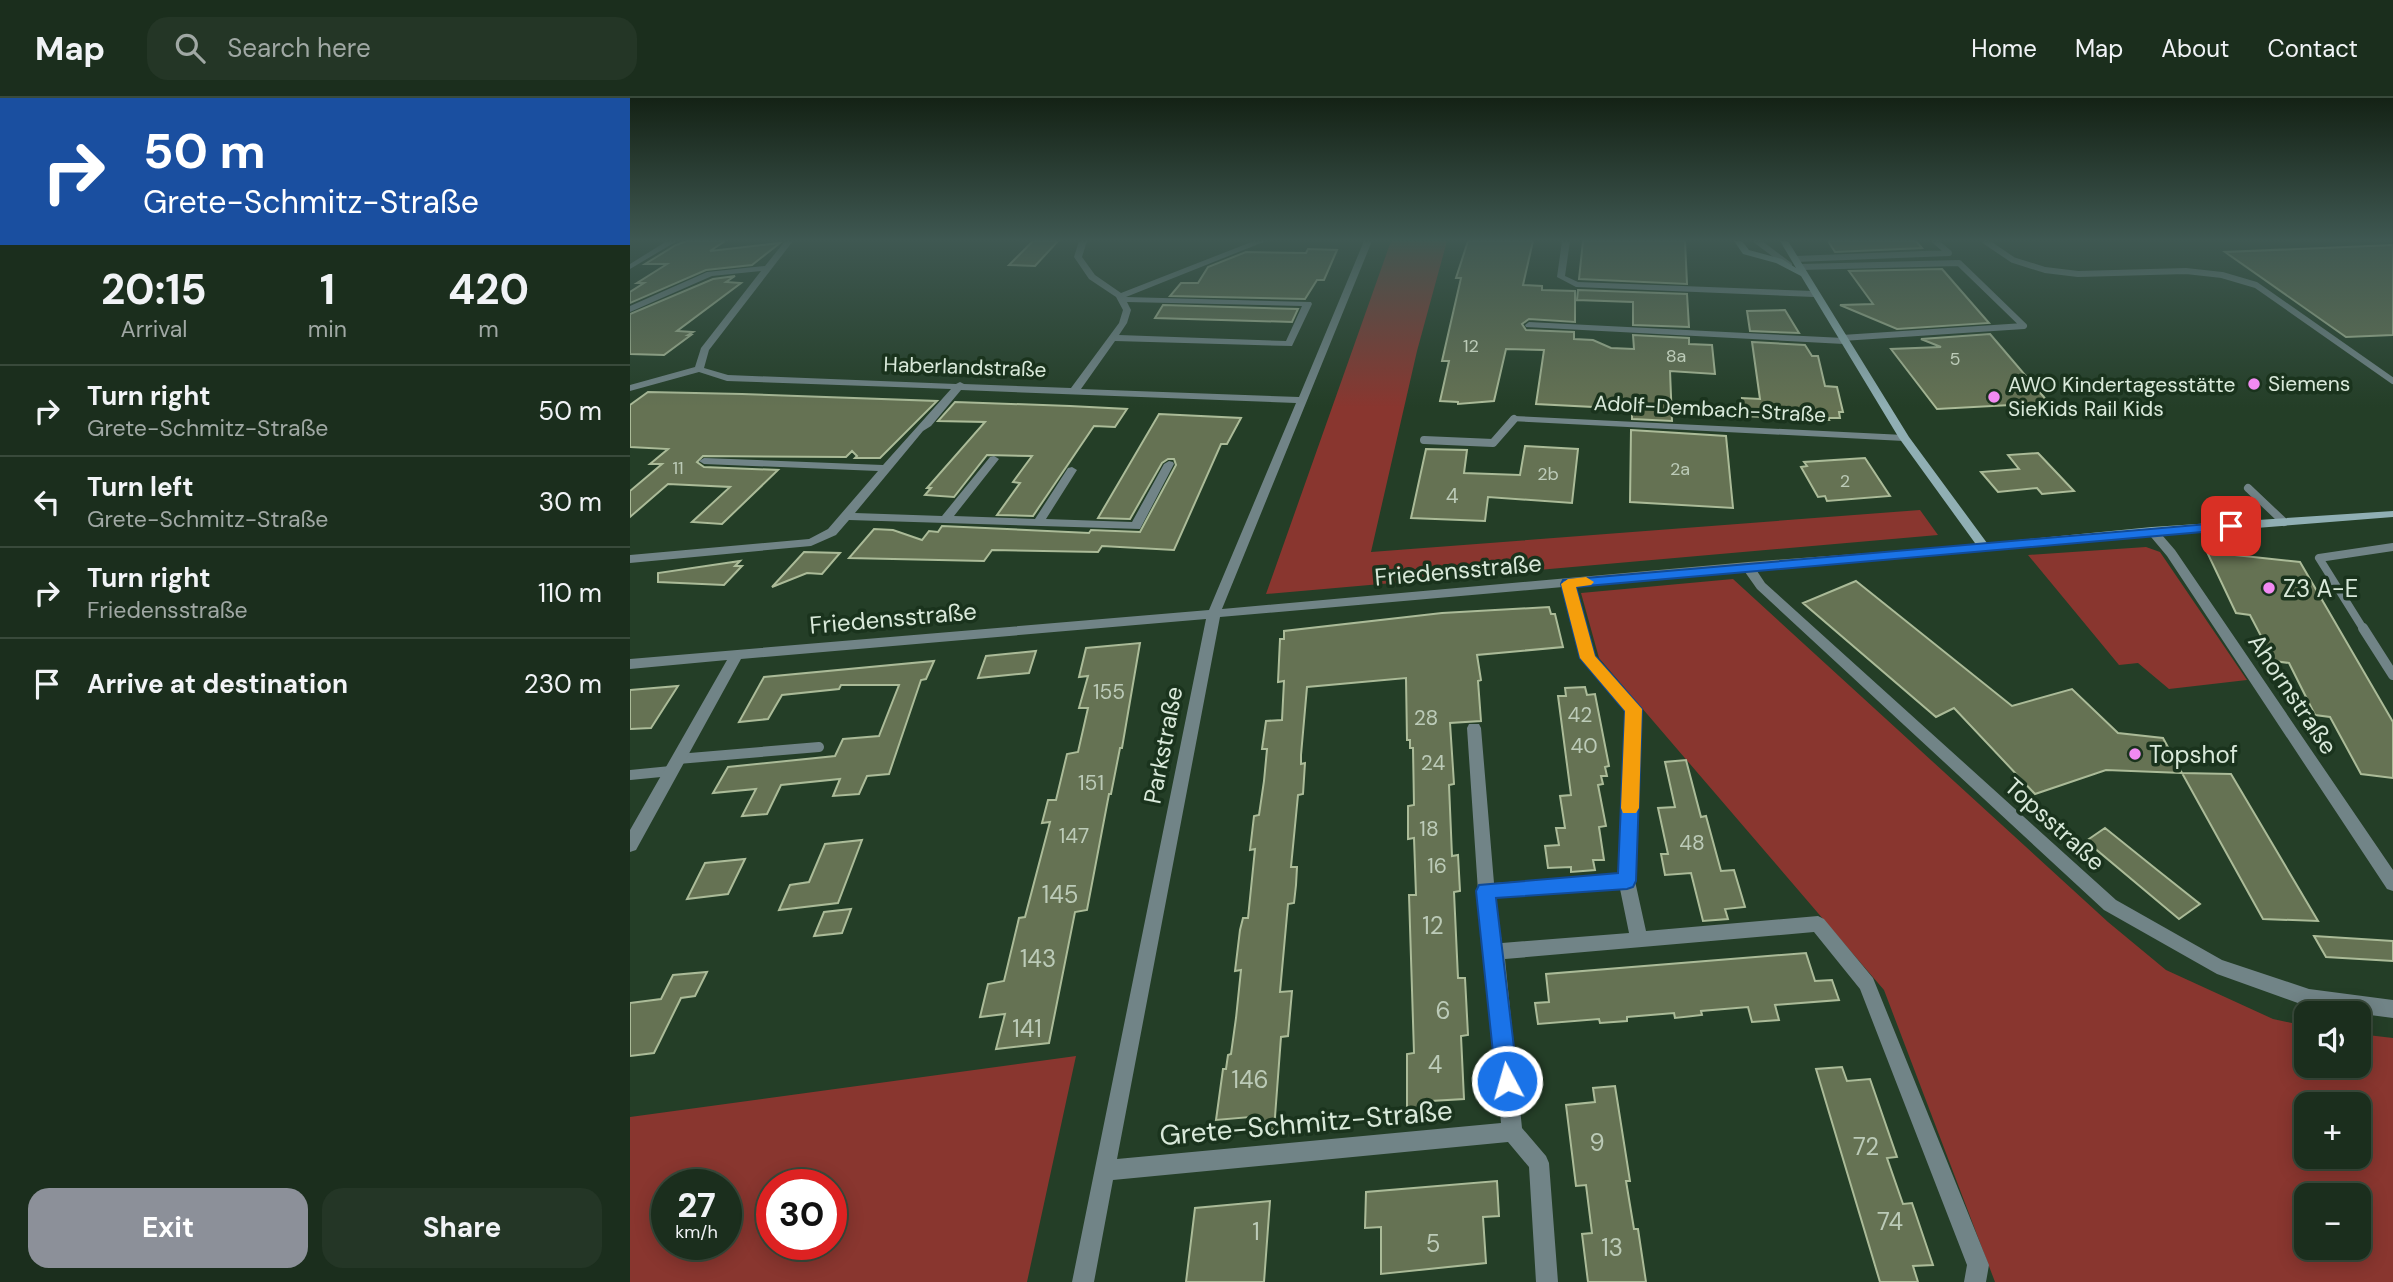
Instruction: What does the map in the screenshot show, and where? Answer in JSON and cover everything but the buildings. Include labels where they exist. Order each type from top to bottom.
[{"type":"main road","points":[[1815,296],[1904,438],[1984,547]]},
{"type":"main road","name":"Friedensstraße","points":[[1984,547],[2152,531],[2393,514]]},
{"type":"street","points":[[630,309],[659,296]]},
{"type":"street","points":[[630,388],[699,369],[704,350],[746,296]]},
{"type":"street","name":"Parkstraße","points":[[1083,1282],[1214,613],[1345,296]]},
{"type":"street","points":[[1075,390],[1113,338],[1127,310],[1121,297],[1308,304],[1289,344],[1113,338]]},
{"type":"street","points":[[1529,325],[1843,340]]},
{"type":"street","name":"Haberlandstraße","points":[[699,369],[727,378],[1303,400]]},
{"type":"street","points":[[630,559],[811,542],[832,531],[960,386]]},
{"type":"street","name":"Adolf-Dembach-Straße","points":[[1514,419],[1904,438]]},
{"type":"street","points":[[946,519],[994,459]]},
{"type":"street","points":[[704,461],[887,468]]},
{"type":"street","points":[[846,516],[1136,526],[1169,464]]},
{"type":"street","points":[[1038,523],[1072,470]]},
{"type":"street","name":"Ahornstraße","points":[[2152,531],[2171,553],[2393,884]]},
{"type":"street","name":"Friedensstraße","points":[[630,664],[1984,547]]},
{"type":"street","name":"Topsstraße","points":[[1748,566],[1761,586],[2110,905],[2217,966],[2309,998],[2393,1009]]},
{"type":"street","points":[[1568,584],[1588,658],[1633,709],[1627,881],[1639,939]]},
{"type":"street","points":[[630,845],[737,654]]},
{"type":"street","points":[[1474,728],[1486,891],[1495,952],[1512,1132],[1539,1163],[1546,1282]]},
{"type":"street","points":[[1486,891],[1627,881]]},
{"type":"street","points":[[1495,952],[1818,924],[1867,984],[1978,1265],[1975,1282]]},
{"type":"street","name":"Grete-Schmitz-Straße","points":[[1105,1170],[1512,1132]]},
{"type":"lane","points":[[1843,340],[2024,326],[1994,296]]},
{"type":"lane","points":[[2272,296],[2393,382]]},
{"type":"lane","points":[[1424,440],[1493,443],[1500,438],[1507,422],[1514,419]]},
{"type":"lane","points":[[2248,488],[2284,522]]},
{"type":"lane","points":[[2393,547],[2319,558],[2393,676]]},
{"type":"lane","points":[[630,775],[674,765],[819,747]]},
{"type":"shaded area","points":[[1371,296],[1432,296],[1371,552],[1920,510],[1938,535],[1266,594]]},
{"type":"shaded area","points":[[2146,547],[2160,552],[2247,680],[2169,689],[2138,663],[2119,665],[2028,555]]},
{"type":"shaded area","points":[[1733,579],[2108,922],[2166,970],[2273,1019],[2294,1023],[2294,1078],[2371,1078],[2371,1035],[2393,1038],[2393,1282],[1995,1282],[1884,990],[1599,658],[1581,593]]},
{"type":"shaded area","points":[[1076,1056],[1027,1282],[630,1282],[630,1117]]},
{"type":"slow traffic","points":[[1586,582],[1568,584],[1588,658],[1633,709],[1630,808]]},
{"type":"place","name":"Siemens","points":[[2254,384]]},
{"type":"place","name":"AWO Kindertagesstätte SieKids Rail Kids","points":[[1994,397]]},
{"type":"place","name":"Z3 A-E","points":[[2269,588]]},
{"type":"place","name":"Topshof","points":[[2135,754]]},
{"type":"route","points":[[1507,1081],[1495,952],[1486,891],[1627,881],[1633,709],[1588,658],[1568,584],[1748,566],[2231,526]]}]
